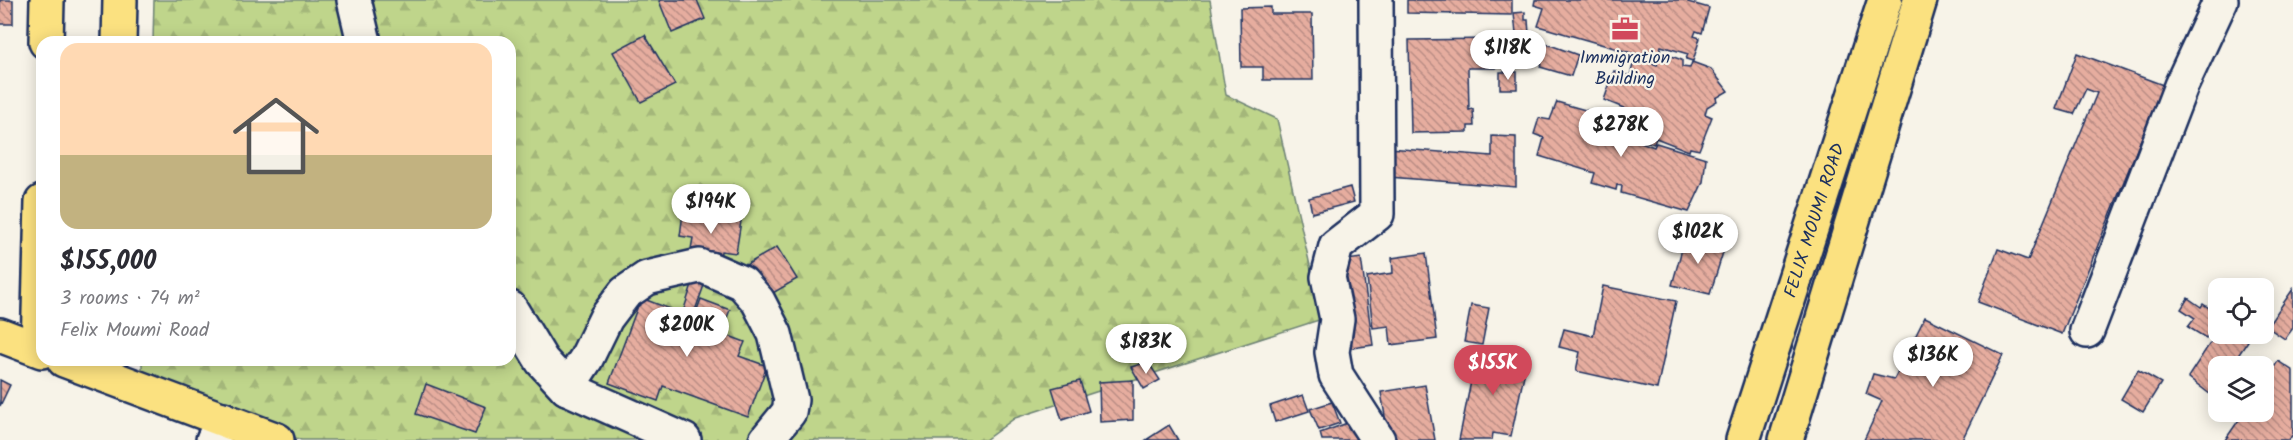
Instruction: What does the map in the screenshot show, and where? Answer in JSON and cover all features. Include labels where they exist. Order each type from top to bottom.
[{"type":"main road","points":[[46,36],[47,0]]},
{"type":"main road","points":[[119,36],[120,0]]},
{"type":"main road","points":[[1883,4],[1917,10]]},
{"type":"main road","name":"FELIX MOUMI ROAD","points":[[1743,440],[1883,4]]},
{"type":"main road","name":"FELIX MOUMI ROAD","points":[[1786,440],[1917,10]]},
{"type":"main road","points":[[1854,96],[1886,111]]},
{"type":"main road","points":[[0,334],[36,348]]},
{"type":"main road","points":[[115,369],[218,430],[277,440]]},
{"type":"street","points":[[354,0],[363,36]]},
{"type":"street","points":[[1376,0],[1377,214],[1336,246],[1328,277],[1337,319],[1332,352],[1336,375],[1378,440]]},
{"type":"street","points":[[2087,331],[2181,86],[2221,0]]},
{"type":"street","points":[[567,388],[586,359],[606,318],[625,293],[646,278],[704,267],[742,283],[758,301],[775,334],[791,400],[789,412],[766,440]]},
{"type":"street","points":[[516,318],[542,361],[567,388],[684,440]]},
{"type":"green space","points":[[154,0],[1210,0],[1226,95],[1277,119],[1322,319],[1015,418],[985,440],[301,440],[142,378],[142,366],[516,366],[516,36],[153,36]]},
{"type":"building","points":[[0,0],[13,0],[13,24],[0,24]]},
{"type":"building","points":[[697,0],[705,19],[672,33],[659,1]]},
{"type":"building","points":[[1407,0],[1512,0],[1512,15],[1407,13]]},
{"type":"building","name":"Immigration Building","points":[[1535,0],[1689,0],[1688,2],[1709,8],[1702,33],[1696,31],[1694,36],[1700,38],[1693,61],[1686,59],[1688,54],[1661,46],[1658,57],[1643,53],[1642,56],[1538,26],[1544,8],[1534,5]]},
{"type":"building","points":[[1271,7],[1271,14],[1312,14],[1313,80],[1263,80],[1263,67],[1241,67],[1240,8]]},
{"type":"building","points":[[1525,12],[1529,34],[1516,34],[1514,13]]},
{"type":"building","points":[[645,35],[675,85],[641,102],[613,52]]},
{"type":"building","points":[[1496,39],[1496,68],[1468,68],[1469,110],[1473,109],[1474,126],[1468,126],[1468,132],[1411,133],[1409,40]]},
{"type":"building","points":[[1547,44],[1578,55],[1571,76],[1540,67]]},
{"type":"building","points":[[1660,52],[1682,60],[1682,67],[1690,68],[1692,62],[1711,69],[1728,91],[1707,107],[1705,114],[1712,117],[1699,150],[1690,148],[1689,151],[1656,138],[1654,144],[1630,135],[1632,127],[1620,124],[1626,109],[1604,100],[1614,71],[1630,76],[1635,57],[1657,65]]},
{"type":"building","points":[[1503,53],[1514,53],[1514,67],[1503,67]]},
{"type":"building","points":[[2077,53],[2163,85],[2062,334],[1978,302],[1998,249],[2028,260],[2097,93],[2086,89],[2074,114],[2056,109]]},
{"type":"building","points":[[1500,72],[1517,72],[1517,89],[1500,89]]},
{"type":"building","points":[[1557,102],[1617,119],[1616,123],[1631,128],[1628,137],[1654,147],[1656,143],[1706,158],[1703,182],[1689,212],[1621,193],[1622,186],[1617,185],[1616,190],[1592,183],[1595,173],[1539,156],[1544,138],[1534,134],[1539,118],[1550,120]]},
{"type":"building","points":[[1492,136],[1516,137],[1516,187],[1389,177],[1389,148],[1492,156]]},
{"type":"building","points":[[1350,187],[1354,202],[1312,213],[1309,198]]},
{"type":"building","points":[[683,213],[741,221],[736,253],[721,251],[720,260],[690,255],[693,238],[680,236]]},
{"type":"building","points":[[1686,235],[1725,246],[1710,294],[1672,285]]},
{"type":"building","points":[[777,247],[797,279],[766,297],[746,265]]},
{"type":"building","points":[[1426,253],[1437,339],[1391,345],[1389,326],[1373,328],[1367,277],[1393,273],[1392,258]]},
{"type":"building","points":[[1361,258],[1373,345],[1345,349],[1333,262]]},
{"type":"building","points":[[700,260],[712,263],[693,316],[683,312]]},
{"type":"building","points":[[1603,286],[1676,301],[1657,389],[1576,371],[1580,352],[1559,347],[1564,329],[1593,336]]},
{"type":"building","points":[[2293,289],[2293,328],[2285,339],[2274,332],[2274,317]]},
{"type":"building","points":[[641,298],[694,318],[701,299],[730,310],[721,333],[745,342],[739,356],[767,366],[748,417],[663,386],[658,401],[609,383]]},
{"type":"building","points":[[2188,298],[2201,307],[2203,304],[2208,307],[2206,338],[2188,327],[2195,318],[2181,309]]},
{"type":"building","points":[[1471,305],[1489,308],[1482,345],[1464,342]]},
{"type":"building","points":[[1925,317],[2003,355],[1962,440],[1864,440],[1882,401],[1866,394],[1873,374],[1894,379]]},
{"type":"building","points":[[2210,344],[2246,344],[2238,356],[2208,356],[2208,393],[2188,377]]},
{"type":"building","points":[[1478,347],[1527,361],[1511,436],[1493,433],[1492,440],[1459,440]]},
{"type":"building","points":[[2278,361],[2293,371],[2293,434],[2289,440],[2225,440],[2237,422],[2274,422],[2274,367]]},
{"type":"building","points":[[1148,362],[1160,380],[1144,389],[1131,367]]},
{"type":"building","points":[[2138,370],[2161,383],[2143,412],[2121,399]]},
{"type":"building","points":[[0,380],[10,385],[0,406]]},
{"type":"building","points":[[1133,380],[1133,420],[1100,422],[1099,382]]},
{"type":"building","points":[[1080,381],[1089,411],[1062,420],[1052,388]]},
{"type":"building","points":[[426,384],[486,407],[475,434],[416,414]]},
{"type":"building","points":[[1425,385],[1435,440],[1389,440],[1381,392]]},
{"type":"building","points":[[1303,395],[1309,411],[1275,422],[1270,406]]},
{"type":"building","points":[[1332,402],[1340,423],[1319,430],[1310,409]]},
{"type":"building","points":[[1361,418],[1370,440],[1322,440],[1320,433]]},
{"type":"building","points":[[1169,425],[1178,440],[1146,440]]},
{"type":"place","name":"Immigration Building","points":[[1625,29]]}]
